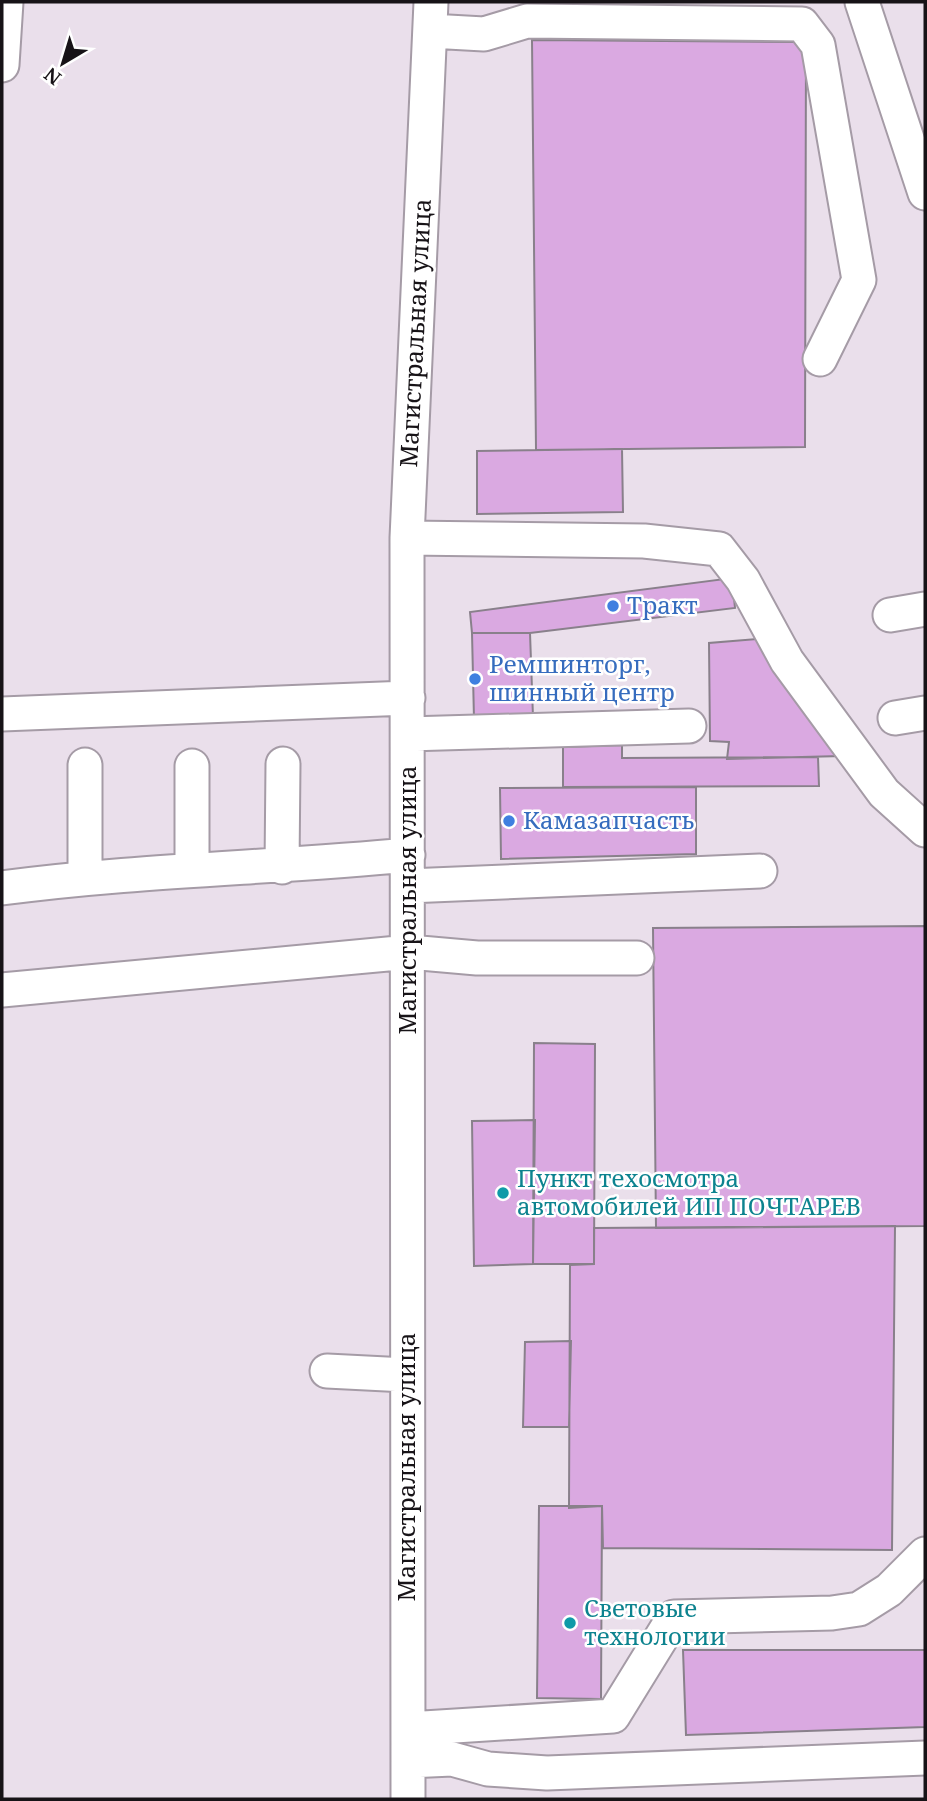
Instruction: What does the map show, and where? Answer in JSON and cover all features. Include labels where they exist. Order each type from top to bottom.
[{"type":"street","points":[[2,65],[6,2]]},
{"type":"street","points":[[862,2],[925,194]]},
{"type":"street","points":[[431,16],[484,34],[527,21],[802,24],[818,45],[859,280],[820,359]]},
{"type":"street","name":"Магистральная улица","points":[[408,1799],[407,538],[431,16]]},
{"type":"street","points":[[407,538],[644,541],[719,549],[743,580],[787,661],[884,793],[925,830]]},
{"type":"street","points":[[890,615],[925,609]]},
{"type":"street","points":[[2,714],[408,698]]},
{"type":"street","points":[[408,734],[689,726]]},
{"type":"street","points":[[282,764],[282,867]]},
{"type":"street","points":[[85,765],[85,877]]},
{"type":"street","points":[[191,766],[192,870]]},
{"type":"street","points":[[2,888],[85,877],[282,867],[408,871],[760,871]]},
{"type":"street","points":[[2,990],[409,953],[477,958],[637,958]]},
{"type":"street","points":[[327,1371],[406,1375]]},
{"type":"street","points":[[408,1745],[613,1717],[674,1617],[832,1614],[859,1609],[889,1590],[925,1554]]},
{"type":"street","points":[[408,1745],[488,1769],[547,1773],[925,1758]]},
{"type":"building","points":[[532,40],[806,42],[805,447],[536,450]]},
{"type":"building","points":[[622,449],[623,512],[477,514],[477,451]]},
{"type":"building","points":[[732,578],[735,608],[530,633],[472,633],[470,612]]},
{"type":"building","points":[[472,633],[530,633],[533,717],[474,719]]},
{"type":"building","points":[[757,639],[841,756],[727,759],[729,742],[710,741],[709,643]]},
{"type":"building","points":[[622,745],[622,758],[818,757],[819,786],[563,787],[563,747]]},
{"type":"building","points":[[696,787],[696,854],[501,859],[500,788]]},
{"type":"building","points":[[925,926],[925,1226],[656,1228],[653,928]]},
{"type":"building","points":[[534,1043],[595,1044],[594,1264],[533,1264]]},
{"type":"building","name":"Пункт техосмотра автомобилей ИП ПОЧТАРЕВ","points":[[535,1120],[533,1264],[474,1266],[472,1121]]},
{"type":"building","points":[[895,1226],[892,1550],[603,1548],[602,1506],[569,1508],[570,1265],[594,1264],[594,1228]]},
{"type":"building","points":[[571,1341],[569,1427],[523,1427],[525,1342]]},
{"type":"building","name":"Световые технологии","points":[[539,1506],[602,1506],[601,1699],[537,1698]]},
{"type":"building","points":[[683,1650],[925,1650],[925,1727],[686,1735]]},
{"type":"place","name":"Тракт","points":[[613,606]]},
{"type":"place","name":"Ремшинторг, шинный центр","points":[[475,679]]},
{"type":"place","name":"Камазапчасть","points":[[509,821]]},
{"type":"place","name":"Пункт техосмотра автомобилей ИП ПОЧТАРЕВ","points":[[503,1193]]},
{"type":"place","name":"Световые технологии","points":[[570,1623]]}]
